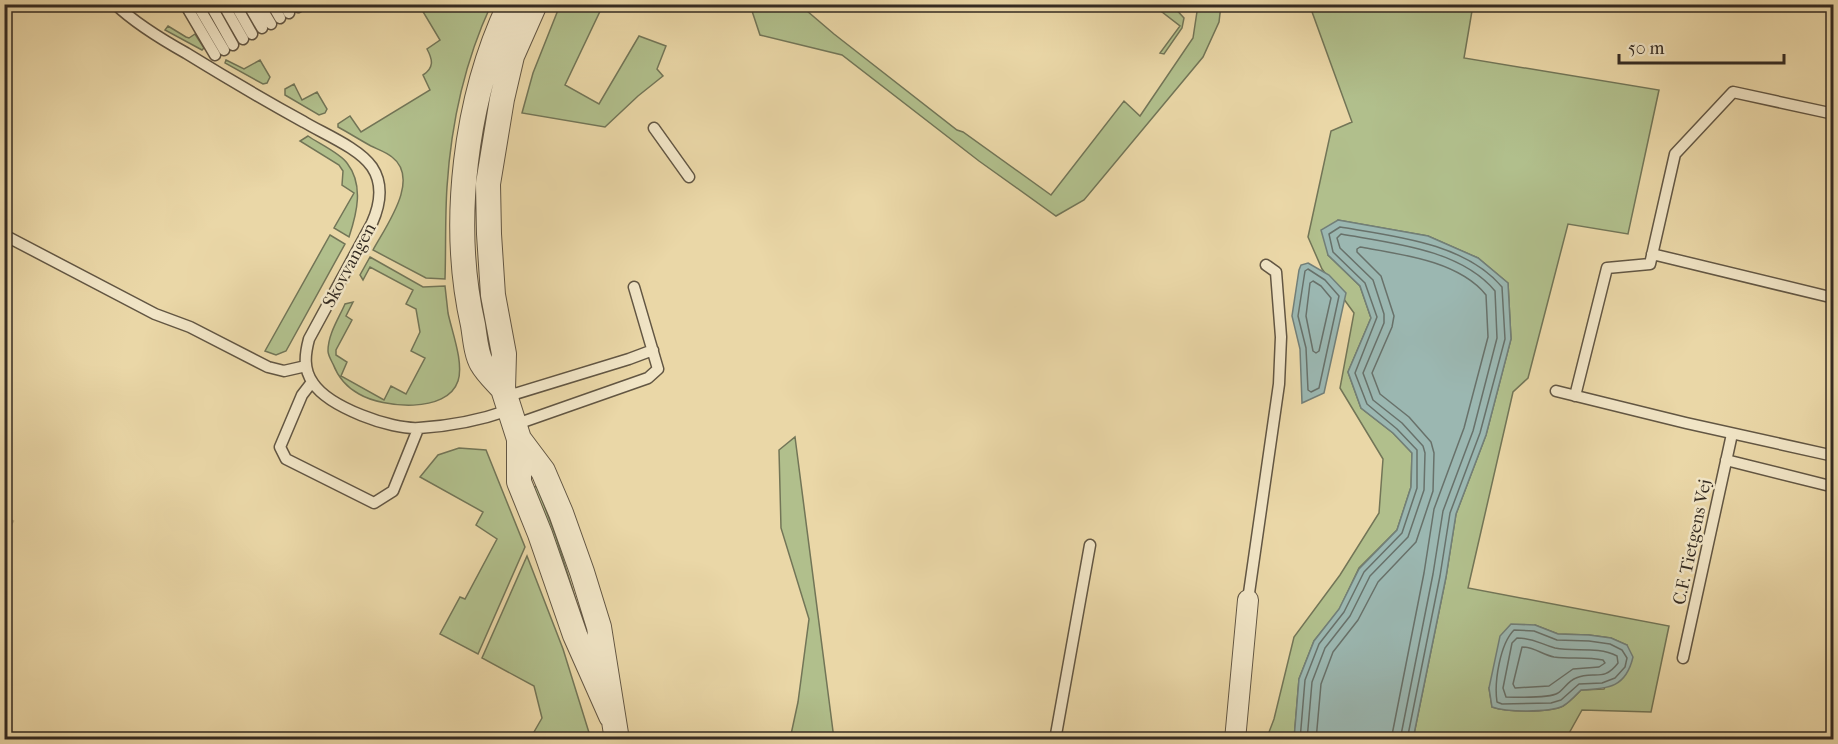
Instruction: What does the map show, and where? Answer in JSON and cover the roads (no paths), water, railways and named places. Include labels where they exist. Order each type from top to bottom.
[{"type":"street","points":[[510,4],[487,63],[476,106],[463,190],[467,302],[481,363],[543,471],[582,572],[599,627],[614,728]]},
{"type":"street","points":[[510,412],[504,354],[493,296],[488,184],[502,99],[512,56],[535,4]]},
{"type":"street","points":[[1235,740],[1248,600]]},
{"type":"lane","name":"Skovvangen","points":[[114,4],[124,14],[158,37],[352,150],[372,167],[379,180],[378,209],[372,223],[309,339],[305,353],[306,366],[312,382]]},
{"type":"lane","points":[[185,4],[262,27]]},
{"type":"lane","points":[[197,4],[262,27]]},
{"type":"lane","points":[[210,4],[262,27]]},
{"type":"lane","points":[[223,4],[262,27]]},
{"type":"lane","points":[[235,4],[262,27]]},
{"type":"lane","points":[[248,4],[262,27]]},
{"type":"lane","points":[[259,4],[262,27]]},
{"type":"lane","points":[[262,27],[272,4]]},
{"type":"lane","points":[[1575,396],[1607,268],[1650,264],[1675,154],[1733,92],[1833,114]]},
{"type":"lane","points":[[654,128],[689,177]]},
{"type":"lane","points":[[4,235],[155,314],[190,327],[268,367],[284,370],[306,366]]},
{"type":"lane","points":[[1652,254],[1833,298]]},
{"type":"lane","points":[[1248,600],[1279,384],[1281,337],[1276,272],[1266,265]]},
{"type":"lane","points":[[418,429],[393,491],[374,502],[286,459],[280,447],[302,394],[312,382],[341,405],[364,417],[389,425],[418,429],[484,419],[619,389],[648,378],[658,369],[634,287]]},
{"type":"lane","points":[[510,412],[653,350]]},
{"type":"lane","points":[[1556,391],[1833,456]]},
{"type":"lane","name":"C.F. Tietgens Vej","points":[[1683,658],[1732,434]]},
{"type":"lane","points":[[1726,460],[1833,487]]},
{"type":"lane","points":[[1055,740],[1090,545]]},
{"type":"water","points":[[1338,220],[1428,236],[1478,258],[1508,283],[1511,339],[1486,435],[1456,514],[1446,577],[1413,739],[1294,739],[1299,679],[1314,641],[1339,609],[1359,569],[1397,530],[1411,487],[1412,453],[1393,433],[1361,408],[1348,372],[1371,318],[1360,286],[1328,255],[1321,230]]},
{"type":"water","points":[[1308,263],[1329,275],[1346,293],[1324,393],[1302,403],[1300,349],[1292,316],[1299,270],[1301,265]]},
{"type":"water","points":[[1511,624],[1535,625],[1558,634],[1611,638],[1627,645],[1633,657],[1630,667],[1626,675],[1615,684],[1600,689],[1581,690],[1563,706],[1548,710],[1527,711],[1492,707],[1489,688],[1500,636]]},
{"type":"tunnel","points":[[4,524],[8,517]]}]
